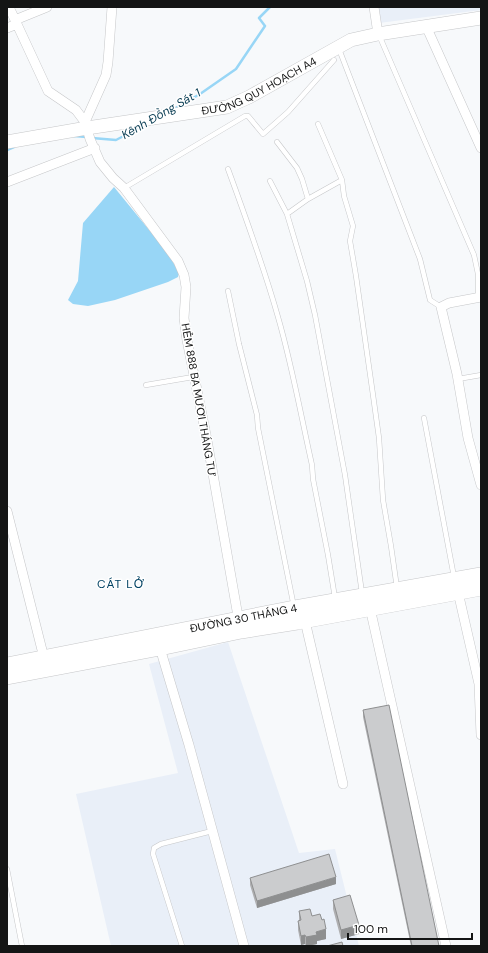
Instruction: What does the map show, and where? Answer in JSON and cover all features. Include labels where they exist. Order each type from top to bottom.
[{"type":"main road","name":"ĐƯỜNG 30 THÁNG 4","points":[[240,626],[294,608],[335,602],[366,602],[456,586],[481,575]]},
{"type":"main road","name":"ĐƯỜNG 30 THÁNG 4","points":[[7,677],[158,642],[240,626],[305,621],[366,602],[397,590],[456,586],[481,588]]},
{"type":"main road","name":"ĐƯỜNG 30 THÁNG 4","points":[[7,665],[44,658],[158,642]]},
{"type":"street","name":"HẺM 888 BA MƯƠI THÁNG TƯ","points":[[9,7],[48,91],[76,110],[86,125],[100,162],[113,178],[124,188],[178,261],[184,275],[186,287],[184,318],[193,378],[206,440],[240,626]]},
{"type":"street","points":[[7,28],[46,7]]},
{"type":"street","points":[[86,125],[106,75],[112,7]]},
{"type":"street","points":[[374,7],[378,34]]},
{"type":"street","name":"ĐƯỜNG QUY HOẠCH A4","points":[[7,142],[86,125],[227,106],[249,97],[351,40],[378,34],[481,18]]},
{"type":"street","points":[[426,26],[481,148]]},
{"type":"street","points":[[7,182],[95,148]]},
{"type":"street","points":[[480,297],[450,303],[441,307],[458,379],[465,425],[481,485]]},
{"type":"street","points":[[7,511],[44,658]]},
{"type":"street","points":[[456,586],[479,684],[481,735]]},
{"type":"street","points":[[366,602],[446,946]]},
{"type":"street","points":[[305,621],[344,784]]},
{"type":"street","points":[[158,642],[244,946]]},
{"type":"lane","points":[[378,34],[474,254],[480,297]]},
{"type":"lane","points":[[339,47],[420,259],[430,300],[441,307]]},
{"type":"lane","points":[[124,188],[245,116],[248,116],[263,134],[288,112],[334,60]]},
{"type":"lane","points":[[318,124],[342,180],[353,226],[350,241],[379,438],[383,500],[397,590]]},
{"type":"lane","points":[[278,142],[297,168],[308,199]]},
{"type":"lane","points":[[228,170],[253,236],[278,316],[294,377],[312,465],[313,479],[328,555],[335,602]]},
{"type":"lane","points":[[287,214],[308,199],[342,180]]},
{"type":"lane","points":[[270,181],[287,214],[316,315],[366,602]]},
{"type":"lane","points":[[228,291],[239,344],[257,415],[258,428],[294,608]]},
{"type":"lane","points":[[458,379],[481,375]]},
{"type":"lane","points":[[146,385],[193,378]]},
{"type":"lane","points":[[424,418],[456,586]]},
{"type":"lane","points":[[182,946],[153,854],[154,848],[161,844],[212,831]]},
{"type":"lane","points":[[7,868],[22,946]]},
{"type":"shaded area","points":[[377,7],[481,7],[481,10],[379,23]]},
{"type":"shaded area","points":[[228,642],[299,853],[335,849],[359,946],[111,946],[76,794],[178,773],[149,664]]},
{"type":"water","points":[[114,187],[168,253],[179,273],[178,277],[168,282],[115,300],[88,306],[73,304],[68,300],[78,281],[83,223]]},
{"type":"building","points":[[389,705],[439,946],[412,946],[363,710]]},
{"type":"building","points":[[329,854],[336,877],[257,901],[250,878]]},
{"type":"building","points":[[350,895],[359,925],[341,930],[333,900]]},
{"type":"building","points":[[310,909],[312,916],[320,914],[322,920],[324,919],[326,929],[316,932],[317,935],[306,937],[305,935],[301,936],[298,921],[301,920],[299,911]]},
{"type":"building","points":[[342,942],[343,946],[327,946]]},
{"type":"waterway","name":"Kênh Đồng Sát 1","points":[[172,110],[200,94],[236,69],[265,26],[259,18],[270,7]]},
{"type":"waterway","name":"Kênh Đồng Sát 1","points":[[92,138],[116,140],[143,126]]},
{"type":"waterway","name":"Kênh Đồng Sát 1","points":[[74,136],[87,137]]},
{"type":"waterway","name":"Kênh Đồng Sát 1","points":[[7,150],[14,147]]},
{"type":"district","name":"CÁT LỞ","points":[[121,584]]}]
